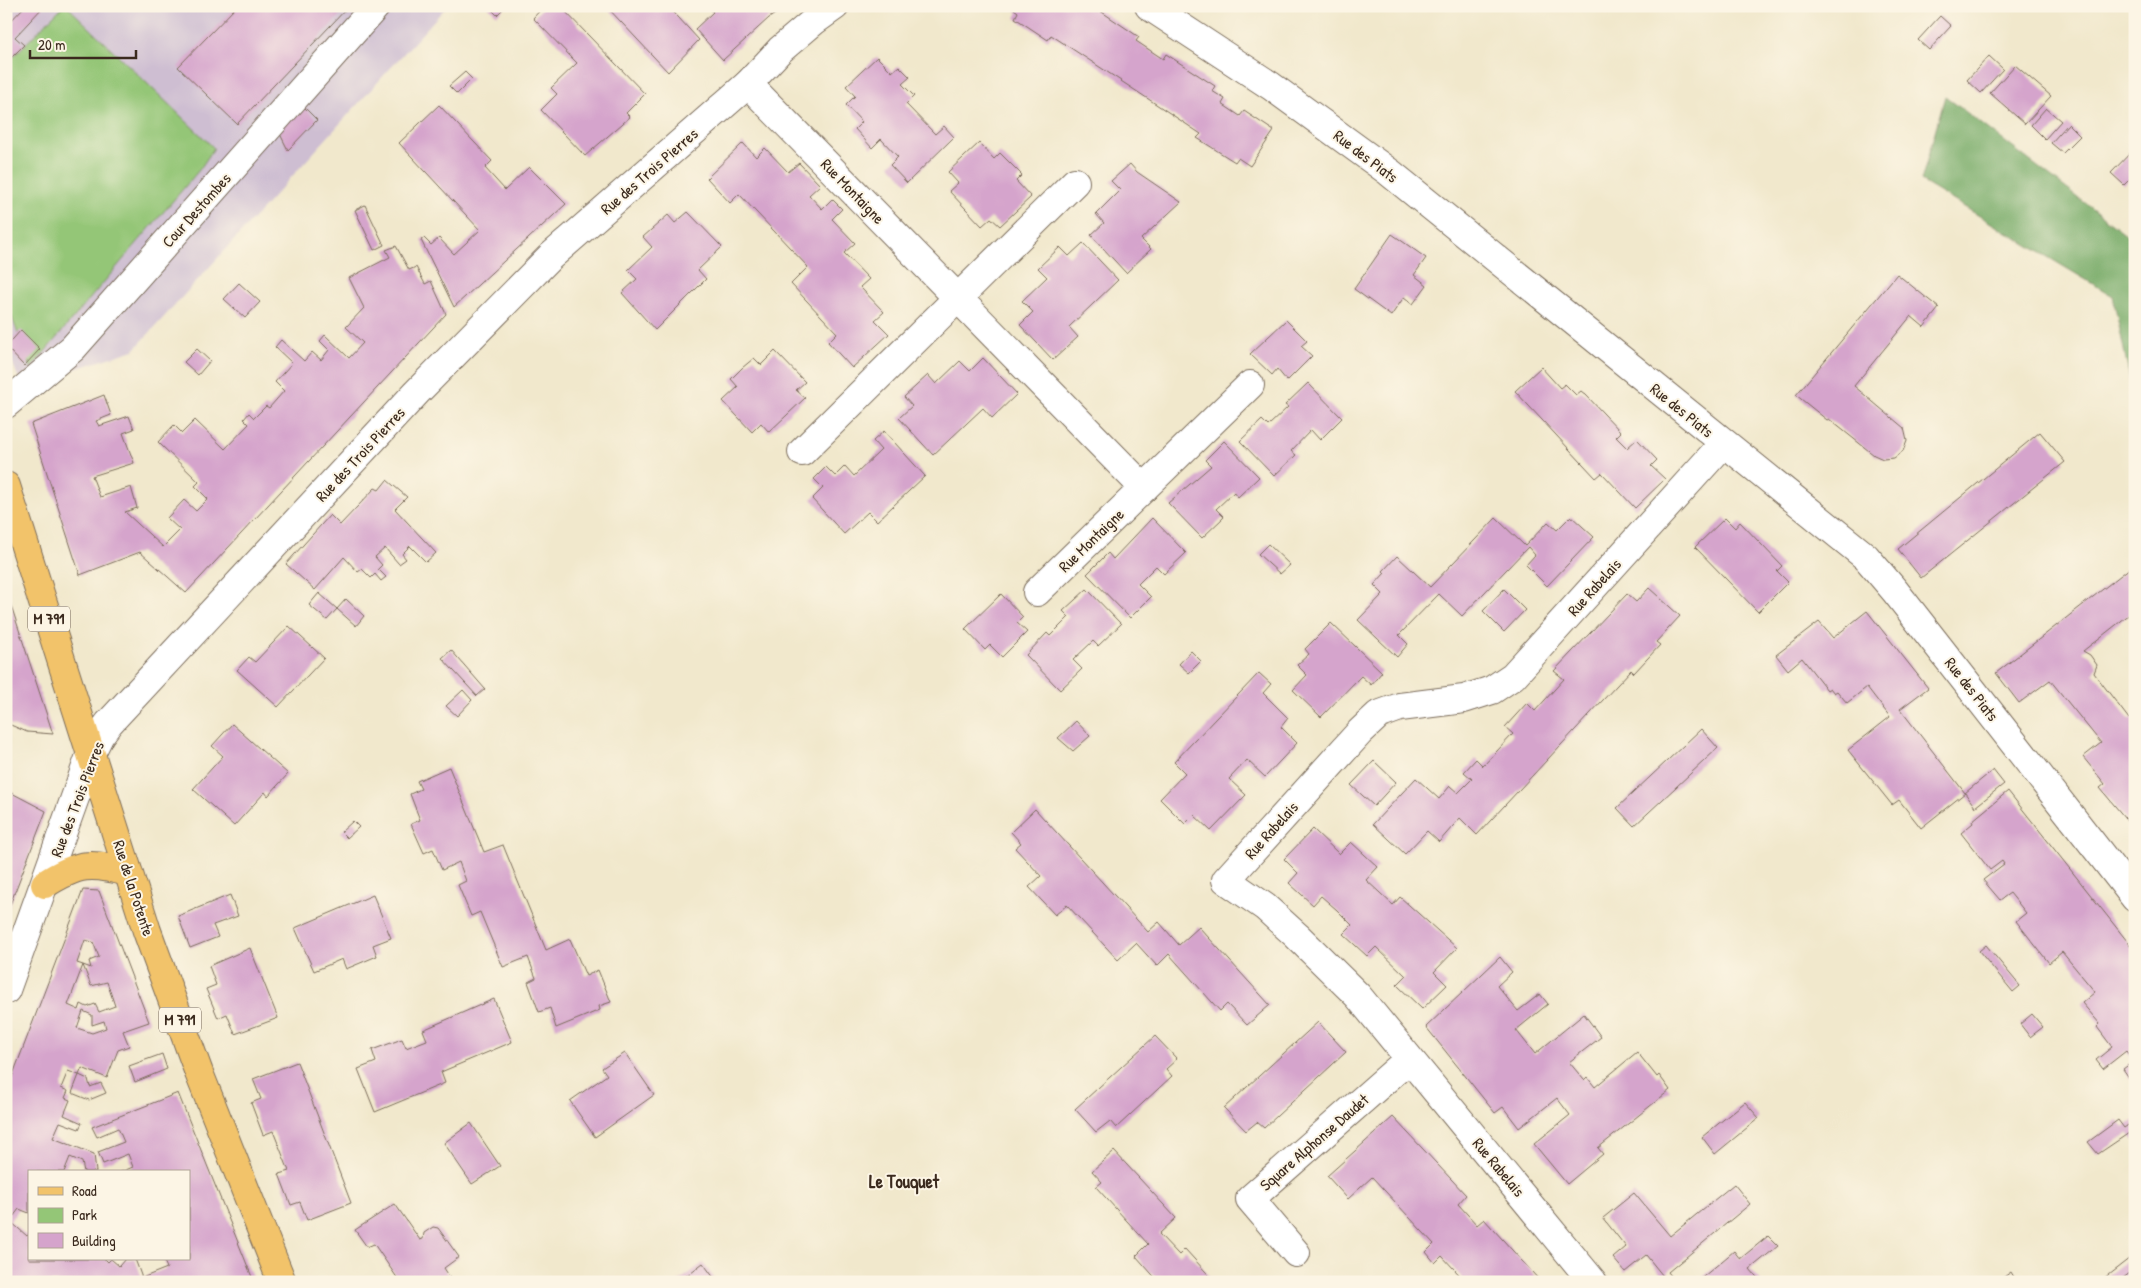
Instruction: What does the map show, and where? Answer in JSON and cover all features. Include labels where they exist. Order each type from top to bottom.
[{"type":"main road","name":"Rue de la Potente","points":[[6,486],[147,931],[194,1058],[282,1282]]},
{"type":"main road","points":[[45,884],[65,871],[88,865],[104,866],[128,872]]},
{"type":"street","name":"Cour Destombes","points":[[6,404],[73,348],[376,6]]},
{"type":"street","name":"Rue des Trois Pierres","points":[[6,990],[91,753],[100,735],[110,723],[418,392],[550,257],[748,84],[780,50],[835,6]]},
{"type":"street","name":"Rue des Piats","points":[[1149,6],[1271,86],[1389,172],[1866,558],[1895,591],[2135,898]]},
{"type":"street","name":"Rue Montaigne","points":[[748,84],[1144,488]]},
{"type":"street","points":[[802,452],[1075,182]]},
{"type":"street","name":"Rue Montaigne","points":[[1037,592],[1250,385]]},
{"type":"street","name":"Rue Rabelais","points":[[1593,1282],[1358,996],[1298,936],[1265,908],[1226,880],[1360,732],[1378,715],[1400,707],[1464,699],[1492,690],[1513,676],[1723,444]]},
{"type":"street","name":"Square Alphonse Daudet","points":[[1296,1253],[1250,1199],[1409,1059]]},
{"type":"shaded area","points":[[6,6],[447,6],[134,350],[22,386],[6,347]]},
{"type":"green space","points":[[63,6],[67,6],[214,148],[200,169],[31,368],[6,302],[6,64]]},
{"type":"green space","points":[[1945,96],[2135,241],[2135,404],[2113,296],[1921,181]]},
{"type":"building","points":[[25,6],[44,6],[15,37],[24,45],[6,63],[6,26]]},
{"type":"building","points":[[237,6],[349,6],[237,124],[178,67]]},
{"type":"building","points":[[488,6],[506,6],[497,15]]},
{"type":"building","points":[[544,6],[560,6],[645,94],[626,113],[630,117],[585,156],[541,110],[557,94],[551,88],[577,63],[533,18]]},
{"type":"building","points":[[606,6],[668,6],[699,40],[668,72]]},
{"type":"building","points":[[708,6],[778,6],[781,10],[769,18],[723,60],[695,29],[713,12]]},
{"type":"building","points":[[1010,6],[1084,6],[1088,9],[1090,6],[1093,6],[1139,37],[1136,41],[1163,59],[1166,54],[1215,86],[1212,91],[1225,99],[1222,104],[1240,116],[1244,111],[1274,131],[1250,166],[1238,158],[1235,162],[1197,138],[1201,134],[1051,35],[1048,40],[1015,18],[1018,12]]},
{"type":"building","points":[[1940,16],[1951,26],[1929,50],[1918,40]]},
{"type":"building","points":[[1989,56],[2003,69],[1981,93],[1967,80]]},
{"type":"building","points":[[877,57],[892,72],[899,66],[910,77],[902,84],[914,96],[906,104],[935,134],[944,126],[954,137],[907,183],[890,165],[898,157],[881,139],[872,148],[855,129],[862,122],[846,105],[855,96],[846,86]]},
{"type":"building","points":[[2015,65],[2051,96],[2025,124],[1990,93]]},
{"type":"building","points":[[465,72],[472,79],[457,94],[449,86]]},
{"type":"building","points":[[299,102],[317,120],[288,150],[276,126]]},
{"type":"building","points":[[439,105],[492,161],[485,168],[505,190],[529,167],[566,204],[454,307],[421,240],[424,238],[431,245],[439,238],[454,254],[480,230],[399,143]]},
{"type":"building","points":[[2046,108],[2061,121],[2045,139],[2031,125]]},
{"type":"building","points":[[2068,124],[2080,136],[2063,153],[2051,143]]},
{"type":"building","points":[[743,143],[756,157],[765,148],[788,172],[799,163],[820,185],[809,195],[822,209],[832,199],[842,209],[832,219],[855,243],[844,253],[869,279],[860,287],[884,312],[875,320],[889,334],[852,368],[828,342],[837,333],[791,284],[808,267],[739,194],[730,203],[707,178]]},
{"type":"building","points":[[979,143],[994,159],[1000,153],[1022,175],[1016,181],[1031,197],[1000,226],[991,218],[982,226],[949,191],[958,183],[948,172]]},
{"type":"building","points":[[2135,148],[2135,174],[2124,185],[2111,173]]},
{"type":"building","points":[[1130,164],[1137,172],[1181,202],[1141,239],[1151,249],[1126,273],[1091,235],[1104,223],[1096,214],[1120,190],[1111,181]]},
{"type":"building","points":[[365,205],[384,245],[374,250],[355,210]]},
{"type":"building","points":[[688,212],[722,247],[698,270],[706,279],[655,330],[622,293],[637,279],[628,270],[652,247],[643,237],[668,215],[675,223]]},
{"type":"building","points":[[1392,234],[1426,258],[1414,275],[1427,285],[1413,304],[1404,297],[1391,316],[1354,289]]},
{"type":"building","points":[[1083,243],[1118,280],[1069,327],[1078,337],[1053,360],[1020,325],[1033,312],[1022,301],[1047,277],[1038,268],[1060,247],[1069,256]]},
{"type":"building","points":[[396,246],[409,270],[416,267],[425,284],[431,281],[446,314],[186,593],[140,552],[80,575],[31,424],[104,395],[111,415],[96,421],[99,426],[129,416],[134,429],[123,433],[134,463],[92,476],[100,497],[131,487],[137,508],[125,512],[163,547],[180,530],[167,518],[184,500],[196,511],[208,499],[195,486],[199,482],[158,442],[174,425],[182,433],[195,420],[225,449],[249,424],[244,419],[249,413],[254,418],[266,406],[269,408],[284,391],[275,382],[292,363],[275,347],[281,340],[304,361],[312,352],[321,360],[329,350],[320,341],[325,335],[349,358],[363,343],[346,327],[364,308],[349,278],[390,257],[386,250]]},
{"type":"building","points":[[1897,274],[1939,308],[1924,327],[1911,316],[1854,386],[1904,428],[1907,441],[1903,451],[1894,458],[1883,459],[1874,455],[1796,395]]},
{"type":"building","points":[[239,283],[260,302],[245,318],[224,299]]},
{"type":"building","points":[[1286,320],[1307,341],[1301,346],[1312,356],[1287,381],[1277,369],[1272,375],[1250,354]]},
{"type":"building","points":[[21,330],[40,349],[24,366],[6,347]]},
{"type":"building","points":[[197,349],[210,361],[198,375],[184,362]]},
{"type":"building","points":[[775,351],[805,382],[796,390],[805,398],[769,432],[761,423],[752,432],[723,401],[738,387],[731,379],[742,368],[754,358],[761,365]]},
{"type":"building","points":[[983,358],[1017,394],[992,418],[983,408],[933,455],[899,418],[912,406],[904,397],[928,375],[936,384],[960,361],[970,371]]},
{"type":"building","points":[[1541,367],[1560,388],[1565,384],[1576,395],[1581,391],[1586,395],[1621,432],[1616,437],[1627,448],[1637,439],[1657,460],[1651,466],[1665,479],[1635,508],[1602,473],[1596,478],[1515,391]]},
{"type":"building","points":[[1308,383],[1342,418],[1320,440],[1311,430],[1291,451],[1296,455],[1274,476],[1240,441],[1262,420],[1268,426],[1288,407],[1285,405]]},
{"type":"building","points":[[884,431],[925,476],[877,521],[868,512],[844,534],[812,499],[823,488],[814,479],[826,467],[835,476],[845,466],[854,476],[881,450],[873,441]]},
{"type":"building","points":[[2040,432],[2065,462],[1921,578],[1898,549]]},
{"type":"building","points":[[1224,441],[1259,477],[1238,497],[1234,492],[1216,509],[1224,517],[1202,538],[1168,503],[1211,466],[1205,460]]},
{"type":"building","points":[[387,480],[407,497],[395,509],[436,553],[426,562],[410,546],[402,554],[406,559],[399,564],[385,548],[375,557],[382,565],[378,569],[386,577],[381,581],[375,574],[371,578],[362,569],[358,572],[344,557],[315,590],[286,564],[330,515],[340,525],[375,488],[379,490]]},
{"type":"building","points":[[1571,516],[1594,537],[1547,586],[1526,565],[1535,555],[1528,547],[1462,616],[1439,594],[1399,635],[1408,644],[1397,657],[1358,620],[1383,594],[1374,585],[1385,573],[1383,571],[1397,556],[1430,587],[1496,518],[1525,546],[1548,522],[1557,530]]},
{"type":"building","points":[[1152,518],[1186,553],[1164,574],[1156,566],[1138,584],[1151,597],[1130,618],[1087,574],[1108,553],[1113,559]]},
{"type":"building","points":[[1725,518],[1735,528],[1740,522],[1782,566],[1777,571],[1788,582],[1758,612],[1695,547]]},
{"type":"building","points":[[1268,544],[1290,565],[1280,574],[1258,554]]},
{"type":"building","points":[[2135,564],[2135,610],[2083,651],[2090,655],[2097,665],[2094,673],[2129,719],[2133,717],[2135,719],[2135,830],[2100,788],[2105,784],[2083,757],[2101,743],[2050,680],[2019,703],[1996,673]]},
{"type":"building","points":[[1649,588],[1680,616],[1656,642],[1660,645],[1634,673],[1631,670],[1477,835],[1460,818],[1439,842],[1427,831],[1405,854],[1373,824],[1416,778],[1439,799],[1450,786],[1458,793],[1472,779],[1464,772],[1476,759],[1483,766],[1513,734],[1505,727],[1527,703],[1535,711],[1564,679],[1554,671],[1627,594],[1636,602]]},
{"type":"building","points":[[1087,589],[1121,624],[1098,646],[1093,641],[1073,660],[1082,669],[1060,690],[1026,655],[1047,633],[1050,636],[1069,617],[1063,611]]},
{"type":"building","points":[[1504,589],[1525,610],[1504,632],[1483,611]]},
{"type":"building","points":[[7,593],[53,734],[27,732],[6,723]]},
{"type":"building","points":[[319,593],[337,609],[327,620],[309,605]]},
{"type":"building","points":[[1001,594],[1023,617],[1017,623],[1027,632],[1002,657],[990,645],[985,650],[965,629]]},
{"type":"building","points":[[346,599],[364,616],[356,626],[337,609]]},
{"type":"building","points":[[1867,611],[1928,688],[1900,709],[1965,793],[1921,828],[1899,800],[1892,805],[1848,750],[1890,717],[1867,687],[1847,703],[1837,691],[1834,693],[1830,688],[1827,690],[1802,658],[1788,670],[1776,655],[1819,622],[1833,638]]},
{"type":"building","points":[[1331,623],[1382,672],[1371,685],[1361,676],[1321,717],[1293,690],[1307,675],[1297,665],[1309,654],[1305,649]]},
{"type":"building","points":[[289,626],[324,658],[278,707],[237,670],[249,657],[255,662]]},
{"type":"building","points":[[451,650],[485,689],[477,696],[442,658]]},
{"type":"building","points":[[1191,651],[1201,661],[1189,673],[1179,664]]},
{"type":"building","points":[[1259,673],[1271,684],[1263,693],[1288,718],[1281,727],[1297,743],[1265,777],[1247,760],[1229,779],[1246,795],[1211,831],[1194,815],[1185,824],[1160,799],[1185,773],[1174,762]]},
{"type":"building","points":[[463,690],[472,700],[457,716],[446,706]]},
{"type":"building","points":[[1076,721],[1090,736],[1073,751],[1058,738]]},
{"type":"building","points":[[232,724],[288,774],[268,796],[265,792],[234,826],[193,789],[223,756],[212,746]]},
{"type":"building","points":[[1701,729],[1718,748],[1634,826],[1617,808]]},
{"type":"building","points":[[1374,761],[1396,782],[1374,806],[1351,785]]},
{"type":"building","points":[[449,767],[484,852],[503,845],[546,950],[570,939],[586,976],[598,970],[611,1002],[599,1006],[600,1010],[556,1028],[550,1008],[539,1012],[528,982],[536,978],[528,957],[503,967],[480,912],[471,916],[458,885],[466,881],[459,862],[442,870],[433,849],[424,853],[411,824],[420,820],[410,794],[421,789],[417,781]]},
{"type":"building","points":[[1993,770],[2004,784],[1975,807],[1965,793]]},
{"type":"building","points":[[6,790],[46,811],[6,915]]},
{"type":"building","points":[[2008,791],[2135,951],[2135,1075],[2130,1079],[2123,1069],[2134,1061],[2126,1051],[2103,1069],[2096,1060],[2112,1047],[2097,1027],[2100,1024],[2082,1003],[2095,992],[2062,952],[2049,963],[2016,921],[2026,913],[2010,893],[2000,900],[1983,880],[2004,864],[2002,861],[1990,870],[1961,833],[1973,823],[1972,821]]},
{"type":"building","points":[[1035,809],[1148,932],[1159,922],[1179,945],[1199,927],[1270,1005],[1247,1025],[1227,1004],[1220,1011],[1169,954],[1157,966],[1136,943],[1118,960],[1067,905],[1055,915],[1029,887],[1041,876],[1015,848],[1021,843],[1011,832]]},
{"type":"building","points":[[353,821],[359,827],[347,838],[341,832]]},
{"type":"building","points":[[1313,829],[1339,854],[1351,842],[1378,867],[1366,880],[1393,905],[1400,897],[1457,948],[1434,972],[1447,985],[1422,1009],[1397,985],[1406,976],[1376,947],[1367,956],[1343,934],[1352,925],[1337,910],[1321,896],[1313,905],[1289,883],[1298,873],[1284,859]]},
{"type":"building","points":[[83,890],[99,891],[149,1022],[123,1031],[129,1046],[118,1050],[107,1078],[82,1068],[79,1075],[68,1071],[61,1088],[68,1091],[65,1098],[70,1100],[64,1115],[82,1123],[79,1129],[60,1122],[53,1138],[94,1154],[96,1170],[84,1170],[82,1162],[70,1157],[65,1170],[28,1170],[28,1213],[19,1209],[10,1221],[28,1235],[28,1260],[106,1260],[108,1262],[112,1260],[119,1266],[124,1260],[135,1260],[142,1278],[167,1268],[163,1260],[190,1260],[190,1170],[126,1170],[133,1167],[128,1154],[103,1164],[98,1152],[124,1142],[118,1128],[97,1137],[92,1127],[178,1093],[254,1282],[6,1282],[6,1093]],"holes":[[[85,940],[93,942],[99,957],[89,961],[91,968],[77,963]],[[83,965],[91,986],[107,982],[115,1006],[99,1012],[95,1004],[87,1007],[81,1004],[79,1010],[68,1005]],[[83,1011],[92,1015],[92,1025],[104,1021],[106,1028],[92,1033],[77,1028]]]},
{"type":"building","points":[[230,895],[238,916],[213,925],[218,937],[190,948],[178,916]]},
{"type":"building","points":[[373,895],[391,938],[373,945],[377,956],[346,969],[342,959],[314,971],[295,928]]},
{"type":"building","points":[[1986,945],[2020,986],[2013,992],[1979,951]]},
{"type":"building","points":[[250,948],[278,1018],[235,1034],[227,1014],[218,1018],[206,989],[216,985],[209,966]]},
{"type":"building","points":[[1500,957],[1512,972],[1497,986],[1518,1011],[1540,994],[1548,1004],[1516,1030],[1535,1054],[1584,1014],[1601,1037],[1569,1062],[1584,1080],[1587,1077],[1595,1087],[1637,1052],[1657,1077],[1659,1075],[1670,1090],[1598,1148],[1603,1154],[1567,1184],[1534,1144],[1570,1115],[1557,1098],[1519,1128],[1503,1107],[1495,1113],[1426,1027]]},
{"type":"building","points":[[494,999],[512,1042],[441,1072],[445,1083],[375,1112],[358,1069],[376,1062],[372,1050],[402,1039],[406,1048],[427,1040],[423,1030]]},
{"type":"building","points":[[2032,1014],[2043,1027],[2030,1037],[2020,1024]]},
{"type":"building","points":[[1318,1022],[1346,1052],[1264,1128],[1257,1122],[1246,1131],[1224,1108]]},
{"type":"building","points":[[1155,1036],[1177,1059],[1166,1069],[1172,1076],[1116,1128],[1110,1121],[1096,1132],[1075,1109]]},
{"type":"building","points":[[625,1053],[654,1095],[595,1137],[570,1101],[607,1075],[602,1068]]},
{"type":"building","points":[[162,1054],[167,1069],[135,1082],[129,1066]]},
{"type":"building","points":[[297,1062],[351,1203],[307,1220],[300,1202],[291,1205],[279,1174],[289,1171],[273,1131],[263,1135],[251,1103],[261,1099],[253,1079]]},
{"type":"building","points":[[79,1075],[88,1079],[90,1087],[101,1083],[106,1093],[89,1100],[72,1093]]},
{"type":"building","points":[[1745,1102],[1759,1118],[1715,1154],[1702,1137]]},
{"type":"building","points":[[1393,1117],[1466,1195],[1458,1204],[1477,1225],[1484,1219],[1541,1282],[1466,1282],[1442,1256],[1435,1263],[1426,1252],[1434,1244],[1372,1177],[1348,1199],[1327,1176]]},
{"type":"building","points":[[2118,1120],[2124,1128],[2135,1120],[2135,1141],[2129,1133],[2098,1154],[2088,1142]]},
{"type":"building","points":[[471,1123],[500,1166],[472,1184],[444,1143]]},
{"type":"building","points":[[1114,1151],[1176,1218],[1159,1234],[1179,1255],[1185,1249],[1215,1282],[1159,1282],[1136,1256],[1148,1244],[1096,1187],[1102,1182],[1092,1171]]},
{"type":"building","points":[[1734,1184],[1750,1204],[1668,1272],[1676,1282],[1656,1282],[1663,1276],[1646,1255],[1625,1272],[1613,1258],[1626,1247],[1603,1218],[1634,1193],[1670,1236]]},
{"type":"building","points":[[395,1204],[420,1240],[423,1239],[424,1233],[433,1227],[438,1228],[459,1257],[444,1268],[453,1282],[400,1282],[374,1244],[367,1247],[355,1230]]},
{"type":"building","points":[[1768,1236],[1778,1246],[1750,1269],[1761,1282],[1697,1282],[1734,1251],[1740,1259]]},
{"type":"building","points":[[2130,1258],[2135,1264],[2135,1269],[2118,1282],[2099,1282]]},
{"type":"building","points":[[703,1263],[717,1282],[678,1282]]},
{"type":"building","points":[[2011,1272],[2017,1282],[1997,1282]]},
{"type":"district","name":"Le Touquet","points":[[904,1182]]}]
